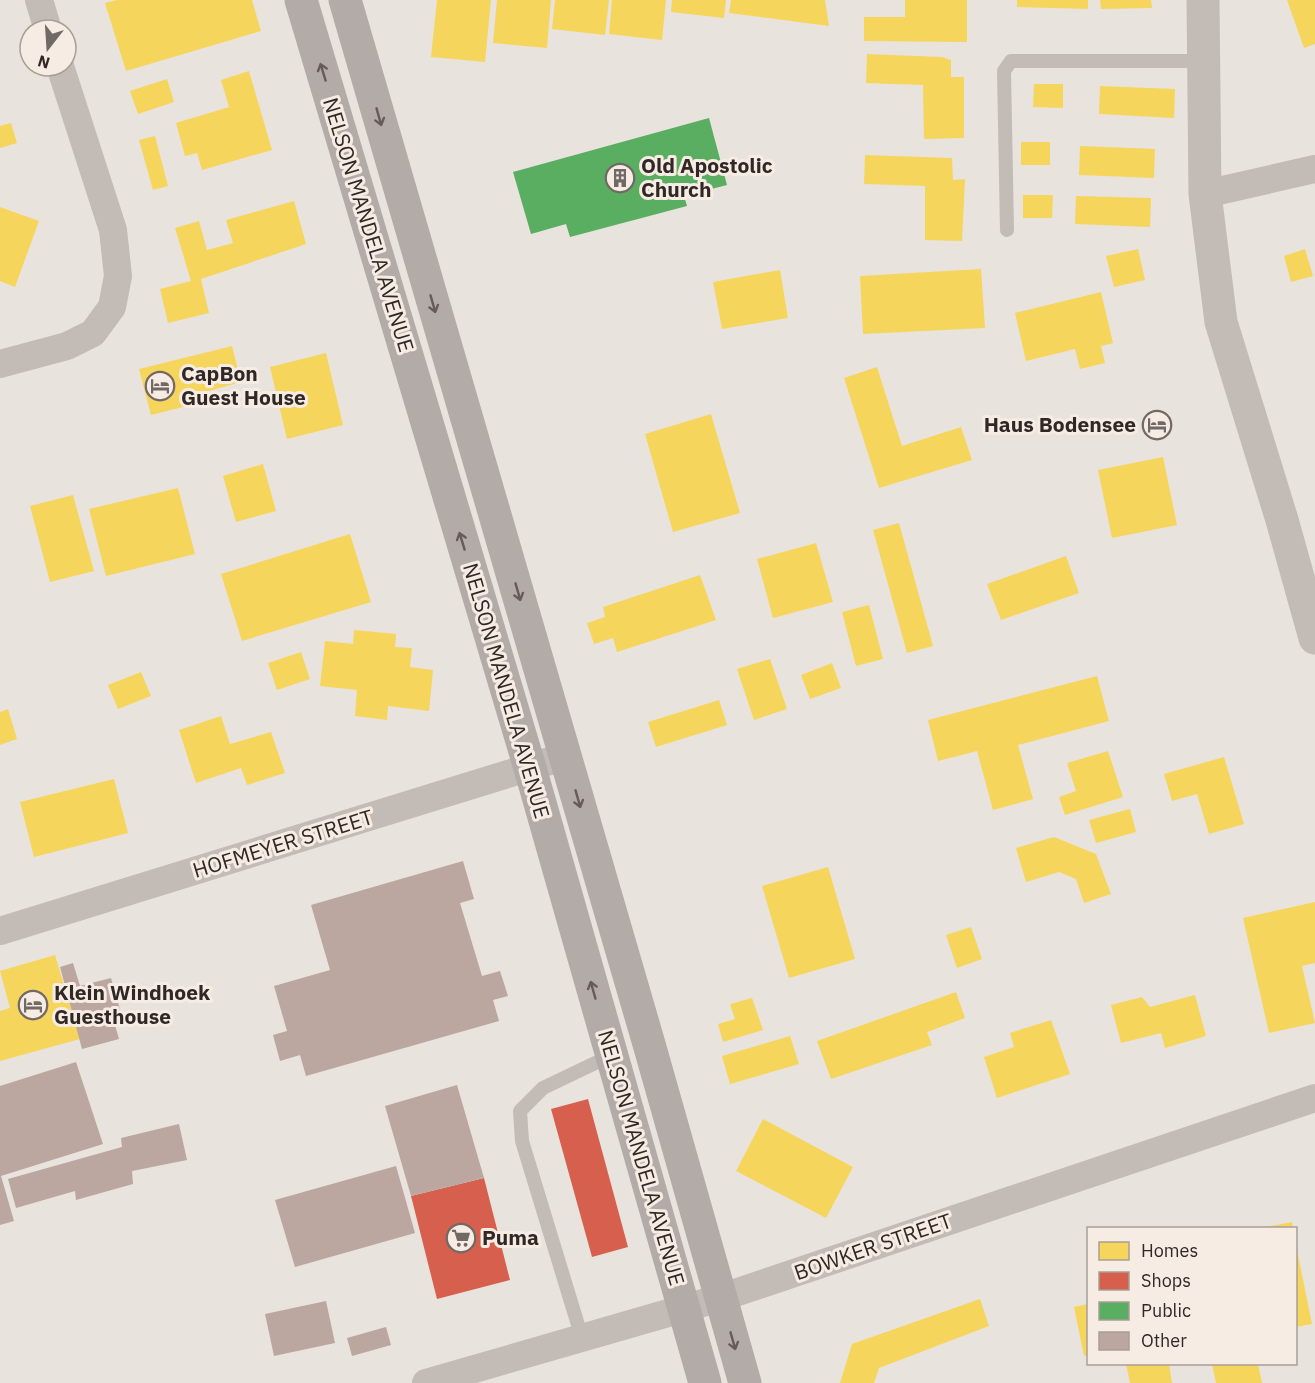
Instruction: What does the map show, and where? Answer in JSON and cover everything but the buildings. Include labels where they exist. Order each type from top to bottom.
[{"type":"main road","name":"NELSON MANDELA AVENUE","points":[[302,0],[530,768],[705,1383]]},
{"type":"main road","name":"NELSON MANDELA AVENUE","points":[[345,0],[566,756],[745,1383]]},
{"type":"street","points":[[39,0],[44,18]]},
{"type":"street","points":[[1203,0],[1206,194],[1221,322],[1282,520],[1315,638]]},
{"type":"street","points":[[0,364],[67,346],[93,333],[112,307],[118,276],[113,230],[64,78]]},
{"type":"street","points":[[1206,194],[1315,169]]},
{"type":"street","name":"HOFMEYER STREET","points":[[0,931],[566,756]]},
{"type":"street","name":"BOWKER STREET","points":[[426,1383],[720,1298],[1315,1098]]},
{"type":"lane","points":[[1007,230],[1004,71],[1011,61],[1203,61]]},
{"type":"lane","points":[[582,1338],[522,1141],[520,1111],[543,1088],[612,1055]]},
{"type":"place","name":"Old Apostolic Church","points":[[620,178]]},
{"type":"place","name":"CapBon Guest House","points":[[160,386]]},
{"type":"place","name":"Haus Bodensee","points":[[1157,425]]},
{"type":"place","name":"Klein Windhoek Guesthouse","points":[[33,1005]]},
{"type":"place","name":"Puma","points":[[461,1238]]}]
